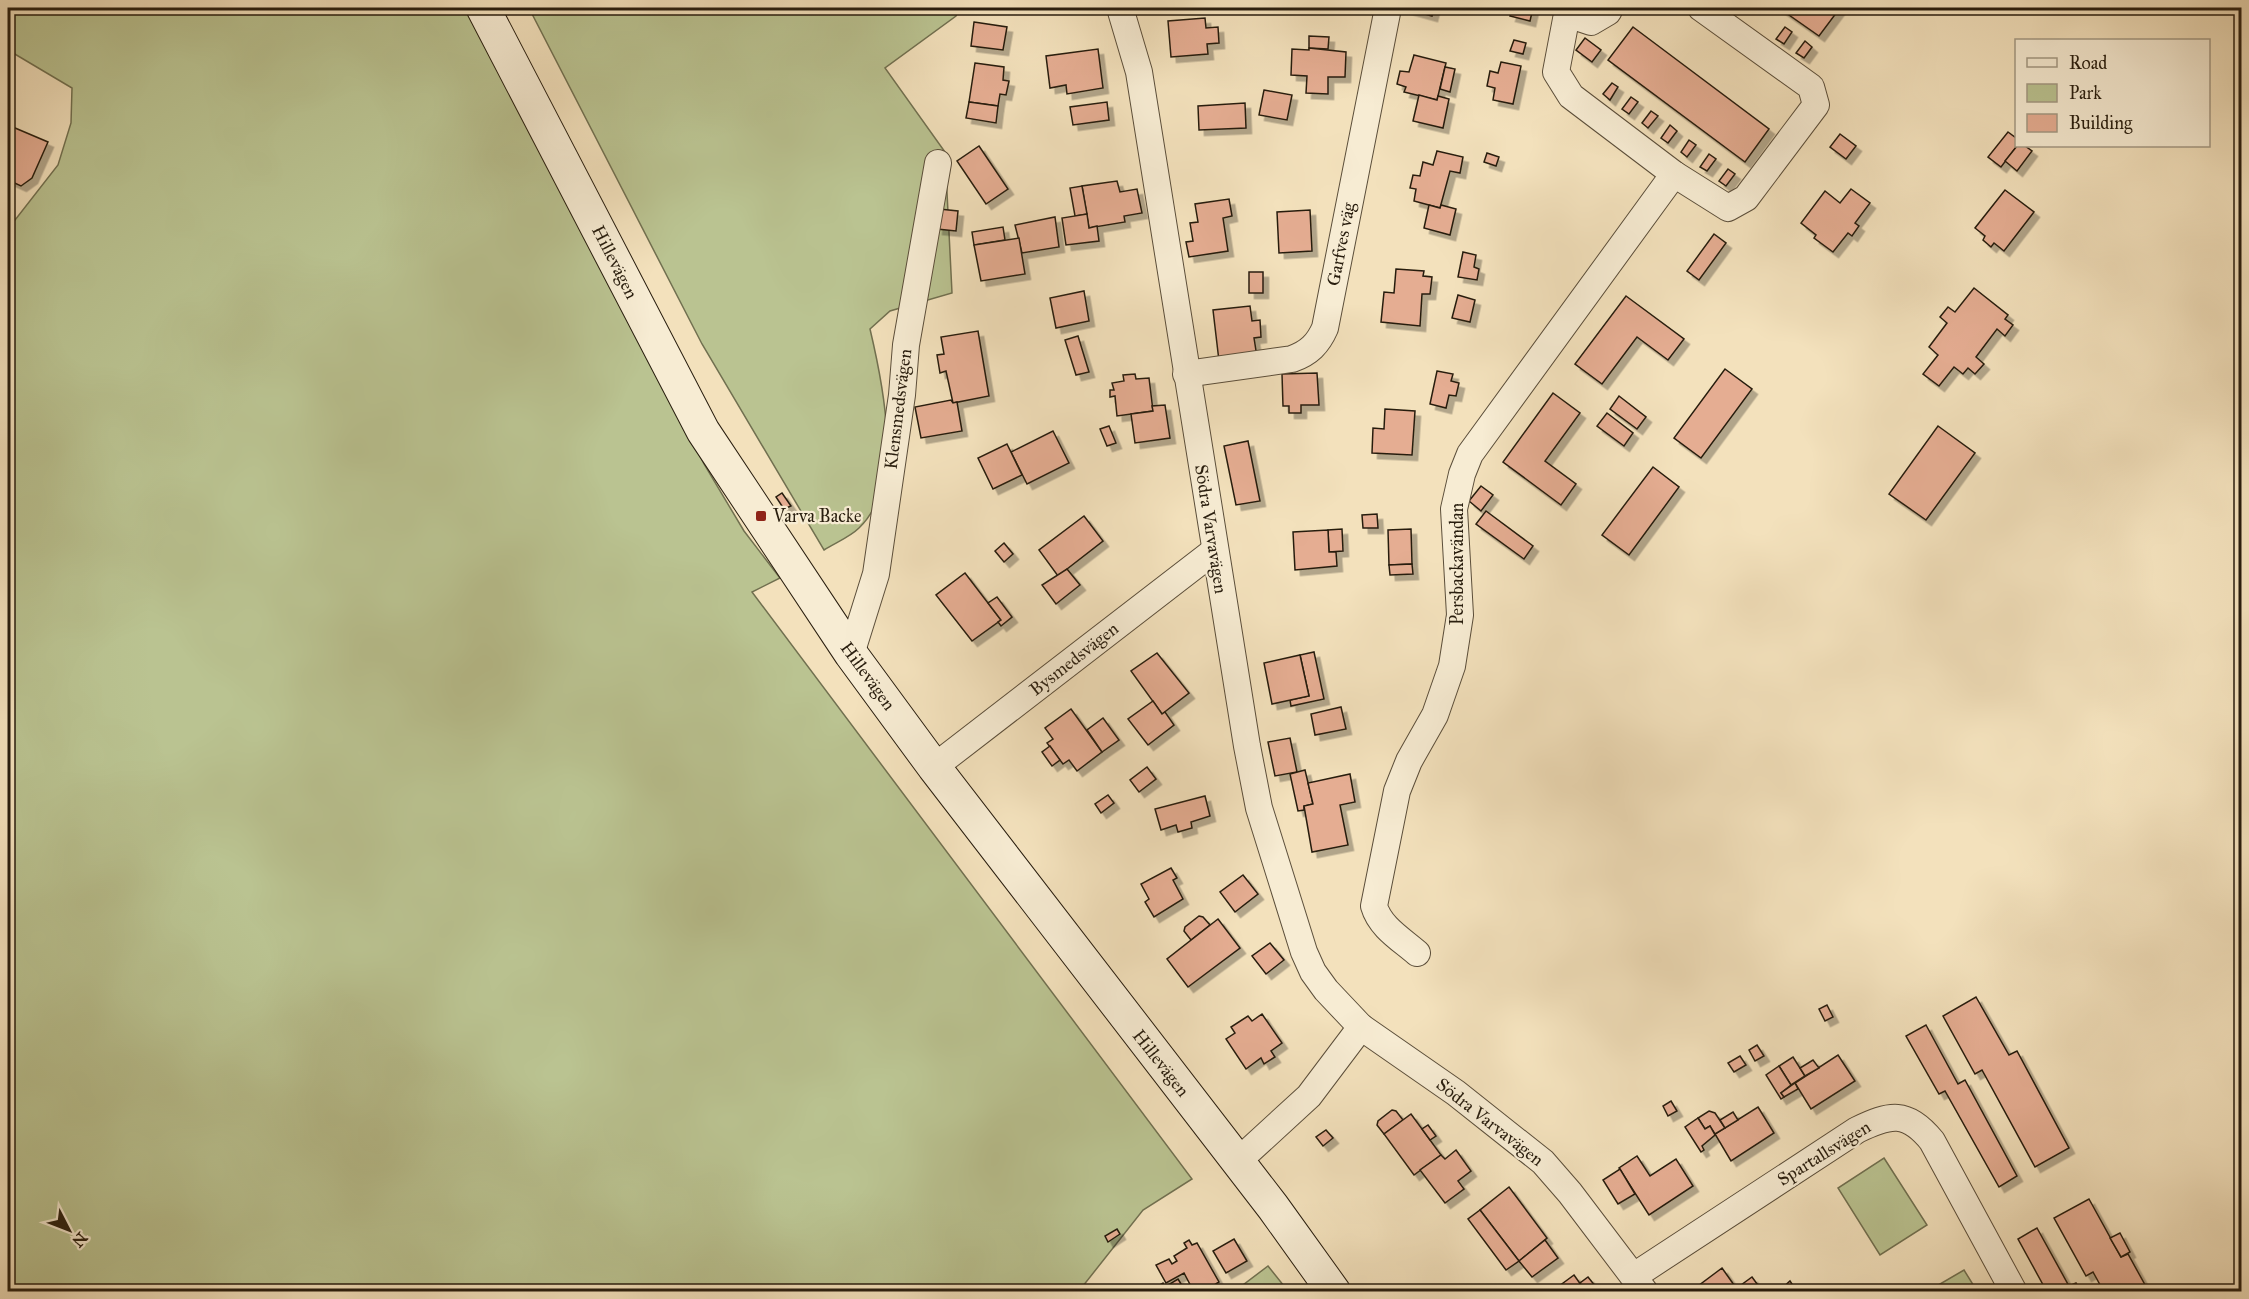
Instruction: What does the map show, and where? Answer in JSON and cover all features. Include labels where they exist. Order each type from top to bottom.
[{"type":"street","name":"Hillevägen","points":[[483,8],[703,431],[851,654],[934,767],[1334,1292]]},
{"type":"street","name":"Södra Varvavägen","points":[[1120,8],[1139,72],[1214,550],[1259,808],[1304,952],[1313,972],[1326,990],[1361,1027],[1456,1093],[1543,1162],[1570,1193],[1640,1284]]},
{"type":"street","name":"Garfves väg","points":[[1186,374],[1293,359],[1304,355],[1320,339],[1327,316],[1388,8]]},
{"type":"street","points":[[1610,8],[1608,12],[1591,22],[1567,11],[1556,72],[1571,96],[1674,174],[1728,208],[1746,198],[1816,105],[1811,87],[1701,8]]},
{"type":"street","name":"Klensmedsvägen","points":[[851,654],[876,574],[902,395],[906,345],[938,163]]},
{"type":"street","name":"Persbackavändan","points":[[1417,953],[1382,924],[1374,906],[1397,791],[1409,761],[1435,715],[1452,666],[1460,615],[1454,509],[1462,474],[1476,446],[1674,174]]},
{"type":"street","name":"Bysmedsvägen","points":[[934,767],[1214,550]]},
{"type":"street","points":[[1237,1162],[1309,1096],[1361,1027]]},
{"type":"street","name":"Spartallsvägen","points":[[1640,1284],[1857,1130],[1879,1119],[1895,1118],[1910,1120],[1932,1141],[2014,1292]]},
{"type":"green space","points":[[8,8],[468,8],[704,464],[744,531],[780,578],[752,592],[1192,1179],[1143,1210],[1079,1291],[8,1291],[8,229],[58,165],[71,123],[72,88],[8,50]]},
{"type":"green space","points":[[529,8],[960,8],[956,16],[885,68],[945,152],[952,293],[890,311],[870,329],[884,405],[887,433],[886,460],[882,486],[873,509],[859,528],[847,537],[824,550],[702,344]]},
{"type":"green space","points":[[1884,1158],[1927,1225],[1880,1255],[1838,1188]]},
{"type":"green space","points":[[1268,1266],[1288,1291],[1235,1291]]},
{"type":"green space","points":[[1964,1270],[1977,1291],[1928,1291]]},
{"type":"building","points":[[1403,8],[1434,8],[1432,16]]},
{"type":"building","points":[[1513,8],[1533,8],[1530,21],[1510,16]]},
{"type":"building","points":[[1779,8],[1840,8],[1819,36]]},
{"type":"building","points":[[1205,18],[1206,28],[1218,27],[1219,43],[1207,44],[1208,54],[1171,57],[1168,21]]},
{"type":"building","points":[[974,22],[1007,27],[1003,50],[971,46]]},
{"type":"building","points":[[1633,27],[1769,129],[1745,162],[1608,60]]},
{"type":"building","points":[[1785,27],[1792,32],[1784,44],[1776,39]]},
{"type":"building","points":[[1309,36],[1329,37],[1328,49],[1309,48]]},
{"type":"building","points":[[1585,38],[1601,50],[1592,62],[1576,50]]},
{"type":"building","points":[[1514,40],[1526,43],[1523,54],[1510,51]]},
{"type":"building","points":[[1805,41],[1812,47],[1804,58],[1796,53]]},
{"type":"building","points":[[1309,48],[1346,52],[1345,77],[1328,77],[1328,94],[1306,93],[1307,76],[1291,75],[1292,49],[1309,50]]},
{"type":"building","points":[[1098,49],[1103,88],[1067,94],[1066,85],[1050,88],[1046,56]]},
{"type":"building","points":[[1414,55],[1446,63],[1437,100],[1404,92],[1406,87],[1397,84],[1400,71],[1409,72]]},
{"type":"building","points":[[1501,62],[1521,66],[1513,104],[1493,100],[1495,88],[1487,86],[1490,71],[1498,73]]},
{"type":"building","points":[[975,63],[1004,67],[1003,80],[1009,81],[1006,95],[1000,94],[998,106],[969,102]]},
{"type":"building","points":[[1445,67],[1455,69],[1450,92],[1440,89]]},
{"type":"building","points":[[1612,83],[1618,87],[1610,100],[1603,94]]},
{"type":"building","points":[[1264,90],[1292,95],[1287,120],[1259,115]]},
{"type":"building","points":[[1419,95],[1437,100],[1438,96],[1449,99],[1443,128],[1413,121]]},
{"type":"building","points":[[1631,97],[1638,102],[1629,114],[1622,109]]},
{"type":"building","points":[[969,102],[998,106],[996,123],[966,118]]},
{"type":"building","points":[[1107,102],[1109,120],[1073,125],[1070,107]]},
{"type":"building","points":[[1245,103],[1246,128],[1199,130],[1198,106]]},
{"type":"building","points":[[1651,111],[1658,116],[1648,128],[1642,123]]},
{"type":"building","points":[[8,125],[48,142],[32,178],[21,186],[8,180]]},
{"type":"building","points":[[1670,125],[1677,131],[1668,143],[1661,138]]},
{"type":"building","points":[[2008,132],[2015,137],[2016,147],[2001,167],[1988,157]]},
{"type":"building","points":[[1840,134],[1856,146],[1846,159],[1830,147]]},
{"type":"building","points":[[1689,140],[1696,145],[1687,157],[1681,152]]},
{"type":"building","points":[[979,146],[1008,189],[986,204],[957,161]]},
{"type":"building","points":[[2016,147],[2026,147],[2032,151],[2017,171],[2005,161]]},
{"type":"building","points":[[1437,151],[1463,157],[1460,173],[1450,171],[1440,208],[1414,201],[1416,189],[1410,188],[1413,175],[1420,176],[1423,162],[1433,165]]},
{"type":"building","points":[[1487,153],[1499,157],[1496,166],[1484,162]]},
{"type":"building","points":[[1709,154],[1716,159],[1707,171],[1700,167]]},
{"type":"building","points":[[1728,169],[1735,174],[1726,186],[1719,181]]},
{"type":"building","points":[[1117,181],[1120,192],[1137,189],[1142,213],[1124,216],[1125,222],[1089,228],[1082,186]]},
{"type":"building","points":[[1082,186],[1087,214],[1075,216],[1070,188]]},
{"type":"building","points":[[1851,189],[1870,203],[1855,223],[1859,226],[1852,236],[1848,233],[1833,252],[1814,238],[1816,235],[1801,223],[1825,191],[1840,203]]},
{"type":"building","points":[[2005,190],[2034,212],[2004,251],[1994,243],[1991,247],[1983,240],[1985,236],[1975,228]]},
{"type":"building","points":[[1229,199],[1232,216],[1223,218],[1228,251],[1189,257],[1186,242],[1193,241],[1190,223],[1198,222],[1195,204]]},
{"type":"building","points":[[1429,205],[1456,209],[1450,235],[1424,228]]},
{"type":"building","points":[[939,209],[958,211],[956,231],[937,229]]},
{"type":"building","points":[[1310,210],[1312,251],[1279,253],[1277,212]]},
{"type":"building","points":[[1087,214],[1089,228],[1097,226],[1099,241],[1066,245],[1062,218]]},
{"type":"building","points":[[1055,217],[1059,247],[1022,253],[1015,225]]},
{"type":"building","points":[[1003,227],[1005,240],[974,245],[972,232]]},
{"type":"building","points":[[1714,234],[1726,243],[1699,280],[1687,271]]},
{"type":"building","points":[[1019,238],[1025,274],[981,281],[974,245]]},
{"type":"building","points":[[1463,252],[1476,255],[1474,267],[1479,269],[1477,280],[1458,277]]},
{"type":"building","points":[[1396,269],[1424,271],[1423,276],[1432,277],[1430,294],[1422,294],[1420,326],[1381,322],[1384,292],[1394,293]]},
{"type":"building","points":[[1249,272],[1263,272],[1263,293],[1249,293]]},
{"type":"building","points":[[1974,288],[2008,315],[2005,319],[2013,325],[2005,336],[1997,329],[1976,357],[1984,364],[1975,374],[1968,368],[1963,374],[1954,367],[1939,386],[1923,374],[1938,355],[1929,347],[1947,323],[1940,317],[1948,307],[1955,312]]},
{"type":"building","points":[[1084,291],[1089,321],[1056,328],[1050,298]]},
{"type":"building","points":[[1458,295],[1475,300],[1470,322],[1452,318]]},
{"type":"building","points":[[1626,296],[1684,339],[1668,360],[1637,337],[1602,384],[1575,364]]},
{"type":"building","points":[[1250,306],[1252,321],[1260,320],[1261,337],[1254,338],[1257,357],[1219,361],[1213,310]]},
{"type":"building","points":[[978,331],[989,396],[953,403],[946,371],[940,373],[937,355],[944,354],[941,337]]},
{"type":"building","points":[[1078,336],[1089,372],[1076,375],[1065,340]]},
{"type":"building","points":[[1725,369],[1752,389],[1701,458],[1674,438]]},
{"type":"building","points":[[1437,371],[1453,374],[1451,381],[1459,383],[1456,396],[1449,395],[1446,408],[1430,404]]},
{"type":"building","points":[[1317,373],[1319,405],[1301,405],[1301,413],[1289,413],[1289,406],[1283,406],[1282,374]]},
{"type":"building","points":[[1135,374],[1136,379],[1149,378],[1153,411],[1117,416],[1115,396],[1110,397],[1110,390],[1114,390],[1112,383],[1124,381],[1123,375]]},
{"type":"building","points":[[1553,393],[1580,413],[1545,461],[1576,484],[1561,505],[1503,462]]},
{"type":"building","points":[[1619,396],[1646,417],[1637,429],[1610,409]]},
{"type":"building","points":[[951,400],[953,403],[957,402],[962,431],[921,438],[915,407]]},
{"type":"building","points":[[1165,405],[1170,438],[1135,443],[1131,414],[1153,411],[1152,406]]},
{"type":"building","points":[[1385,409],[1415,411],[1412,455],[1372,453],[1373,428],[1384,429]]},
{"type":"building","points":[[1607,413],[1633,433],[1624,446],[1597,426]]},
{"type":"building","points":[[1109,426],[1116,443],[1107,446],[1100,429]]},
{"type":"building","points":[[1938,426],[1975,453],[1926,520],[1889,494]]},
{"type":"building","points":[[1053,431],[1069,463],[1027,484],[1011,452]]},
{"type":"building","points":[[1248,441],[1260,501],[1236,505],[1224,446]]},
{"type":"building","points":[[1007,444],[1022,475],[993,489],[978,458]]},
{"type":"building","points":[[1653,467],[1679,487],[1629,555],[1602,535]]},
{"type":"building","points":[[1481,486],[1493,495],[1481,511],[1469,501]]},
{"type":"building","points":[[782,493],[791,506],[784,509],[776,497]]},
{"type":"building","points":[[1486,511],[1533,546],[1524,559],[1476,524]]},
{"type":"building","points":[[1377,514],[1378,528],[1363,528],[1362,515]]},
{"type":"building","points":[[1084,516],[1103,541],[1058,576],[1039,550]]},
{"type":"building","points":[[1342,529],[1343,551],[1329,552],[1328,530]]},
{"type":"building","points":[[1411,529],[1412,564],[1389,565],[1388,530]]},
{"type":"building","points":[[1328,530],[1329,552],[1336,552],[1337,566],[1295,570],[1293,532]]},
{"type":"building","points":[[1004,543],[1013,554],[1004,562],[995,551]]},
{"type":"building","points":[[1412,564],[1413,574],[1390,575],[1389,565]]},
{"type":"building","points":[[1067,569],[1080,585],[1056,604],[1042,585]]},
{"type":"building","points":[[965,573],[1001,620],[972,641],[936,595]]},
{"type":"building","points":[[997,597],[1012,617],[1001,626],[998,622],[1001,620],[988,603]]},
{"type":"building","points":[[1314,652],[1324,699],[1291,706],[1290,700],[1309,696],[1300,655]]},
{"type":"building","points":[[1157,653],[1189,693],[1162,714],[1131,671]]},
{"type":"building","points":[[1300,655],[1309,696],[1272,704],[1264,663]]},
{"type":"building","points":[[1153,701],[1174,725],[1148,745],[1128,719]]},
{"type":"building","points":[[1341,707],[1346,729],[1315,735],[1311,714]]},
{"type":"building","points":[[1071,709],[1102,752],[1077,771],[1069,760],[1063,764],[1047,743],[1053,739],[1045,728]]},
{"type":"building","points":[[1103,718],[1119,740],[1102,752],[1087,730]]},
{"type":"building","points":[[1290,738],[1297,772],[1275,776],[1268,742]]},
{"type":"building","points":[[1050,746],[1060,760],[1052,766],[1042,752]]},
{"type":"building","points":[[1147,767],[1156,779],[1139,792],[1130,780]]},
{"type":"building","points":[[1305,770],[1313,804],[1304,806],[1304,810],[1298,811],[1290,774]]},
{"type":"building","points":[[1350,774],[1355,802],[1340,805],[1348,845],[1312,852],[1304,806],[1313,804],[1308,783]]},
{"type":"building","points":[[1108,795],[1114,803],[1101,813],[1095,804]]},
{"type":"building","points":[[1205,796],[1210,816],[1191,822],[1192,828],[1178,832],[1176,825],[1161,830],[1155,809]]},
{"type":"building","points":[[1171,868],[1177,878],[1173,880],[1183,899],[1154,917],[1145,902],[1149,899],[1141,884]]},
{"type":"building","points":[[1243,875],[1258,894],[1235,912],[1220,892]]},
{"type":"building","points":[[1199,916],[1210,925],[1191,940],[1184,931],[1185,927]]},
{"type":"building","points":[[1218,919],[1240,948],[1188,987],[1167,959]]},
{"type":"building","points":[[1270,943],[1284,960],[1266,974],[1252,956]]},
{"type":"building","points":[[1976,997],[2009,1055],[2017,1051],[2069,1148],[2035,1167],[1982,1070],[1975,1074],[1943,1016]]},
{"type":"building","points":[[1827,1005],[1833,1017],[1825,1021],[1819,1009]]},
{"type":"building","points":[[1262,1014],[1282,1043],[1271,1051],[1275,1057],[1264,1064],[1261,1058],[1246,1069],[1226,1039],[1235,1033],[1231,1027],[1248,1016],[1252,1021]]},
{"type":"building","points":[[1926,1025],[1958,1084],[1965,1080],[2017,1176],[1999,1187],[1945,1091],[1939,1094],[1906,1036]]},
{"type":"building","points":[[1757,1045],[1764,1056],[1755,1061],[1749,1050]]},
{"type":"building","points":[[1838,1055],[1855,1081],[1811,1109],[1795,1083]]},
{"type":"building","points":[[1740,1056],[1746,1065],[1734,1072],[1728,1063]]},
{"type":"building","points":[[1793,1057],[1805,1076],[1791,1085],[1779,1066]]},
{"type":"building","points":[[1813,1060],[1819,1068],[1805,1076],[1800,1068]]},
{"type":"building","points":[[1779,1066],[1791,1085],[1781,1093],[1784,1097],[1781,1099],[1766,1075]]},
{"type":"building","points":[[1795,1083],[1798,1089],[1784,1097],[1781,1093]]},
{"type":"building","points":[[1671,1101],[1677,1111],[1668,1116],[1663,1106]]},
{"type":"building","points":[[1758,1107],[1774,1133],[1731,1161],[1715,1134]]},
{"type":"building","points":[[1392,1110],[1396,1111],[1403,1120],[1384,1134],[1377,1125],[1378,1121]]},
{"type":"building","points":[[1709,1111],[1715,1113],[1725,1128],[1715,1134],[1710,1126],[1705,1129],[1698,1118]]},
{"type":"building","points":[[1733,1112],[1738,1120],[1725,1128],[1720,1120]]},
{"type":"building","points":[[1411,1114],[1441,1155],[1414,1175],[1384,1134]]},
{"type":"building","points":[[1698,1118],[1705,1129],[1710,1126],[1715,1135],[1702,1146],[1704,1150],[1701,1152],[1685,1127]]},
{"type":"building","points":[[1428,1125],[1436,1136],[1430,1140],[1422,1129]]},
{"type":"building","points":[[1326,1130],[1333,1138],[1323,1146],[1316,1137]]},
{"type":"building","points":[[1456,1150],[1471,1171],[1458,1181],[1464,1189],[1445,1203],[1420,1170],[1441,1155],[1445,1159]]},
{"type":"building","points":[[1637,1156],[1650,1176],[1676,1159],[1693,1186],[1649,1215],[1619,1168]]},
{"type":"building","points":[[1620,1169],[1635,1194],[1618,1204],[1603,1180]]},
{"type":"building","points":[[1509,1187],[1547,1238],[1519,1261],[1480,1210]]},
{"type":"building","points":[[2089,1199],[2121,1257],[2128,1254],[2149,1292],[2104,1292],[2093,1272],[2086,1276],[2054,1218]]},
{"type":"building","points":[[1480,1210],[1519,1261],[1506,1270],[1468,1219]]},
{"type":"building","points":[[2037,1228],[2069,1286],[2076,1283],[2081,1292],[2047,1292],[2018,1239]]},
{"type":"building","points":[[1117,1229],[1120,1234],[1108,1242],[1105,1236]]},
{"type":"building","points":[[2120,1233],[2130,1252],[2121,1257],[2110,1238]]},
{"type":"building","points":[[1234,1239],[1247,1261],[1226,1273],[1213,1251]]},
{"type":"building","points":[[1189,1240],[1192,1245],[1197,1243],[1219,1282],[1203,1292],[1194,1292],[1184,1273],[1166,1283],[1156,1265],[1169,1259],[1172,1264],[1177,1261],[1174,1256],[1187,1248],[1184,1243]]},
{"type":"building","points":[[1545,1240],[1558,1258],[1532,1277],[1519,1261]]},
{"type":"building","points":[[1722,1268],[1739,1292],[1696,1292],[1694,1289]]},
{"type":"building","points":[[1574,1275],[1586,1292],[1551,1292]]},
{"type":"building","points":[[1588,1277],[1600,1292],[1586,1292],[1580,1283]]},
{"type":"building","points":[[1752,1277],[1763,1292],[1739,1292],[1737,1288]]},
{"type":"building","points":[[1178,1279],[1186,1292],[1148,1292],[1163,1283],[1165,1287]]},
{"type":"building","points":[[1790,1281],[1794,1287],[1788,1292],[1778,1292]]},
{"type":"place","name":"Varva Backe","points":[[761,516]]}]
